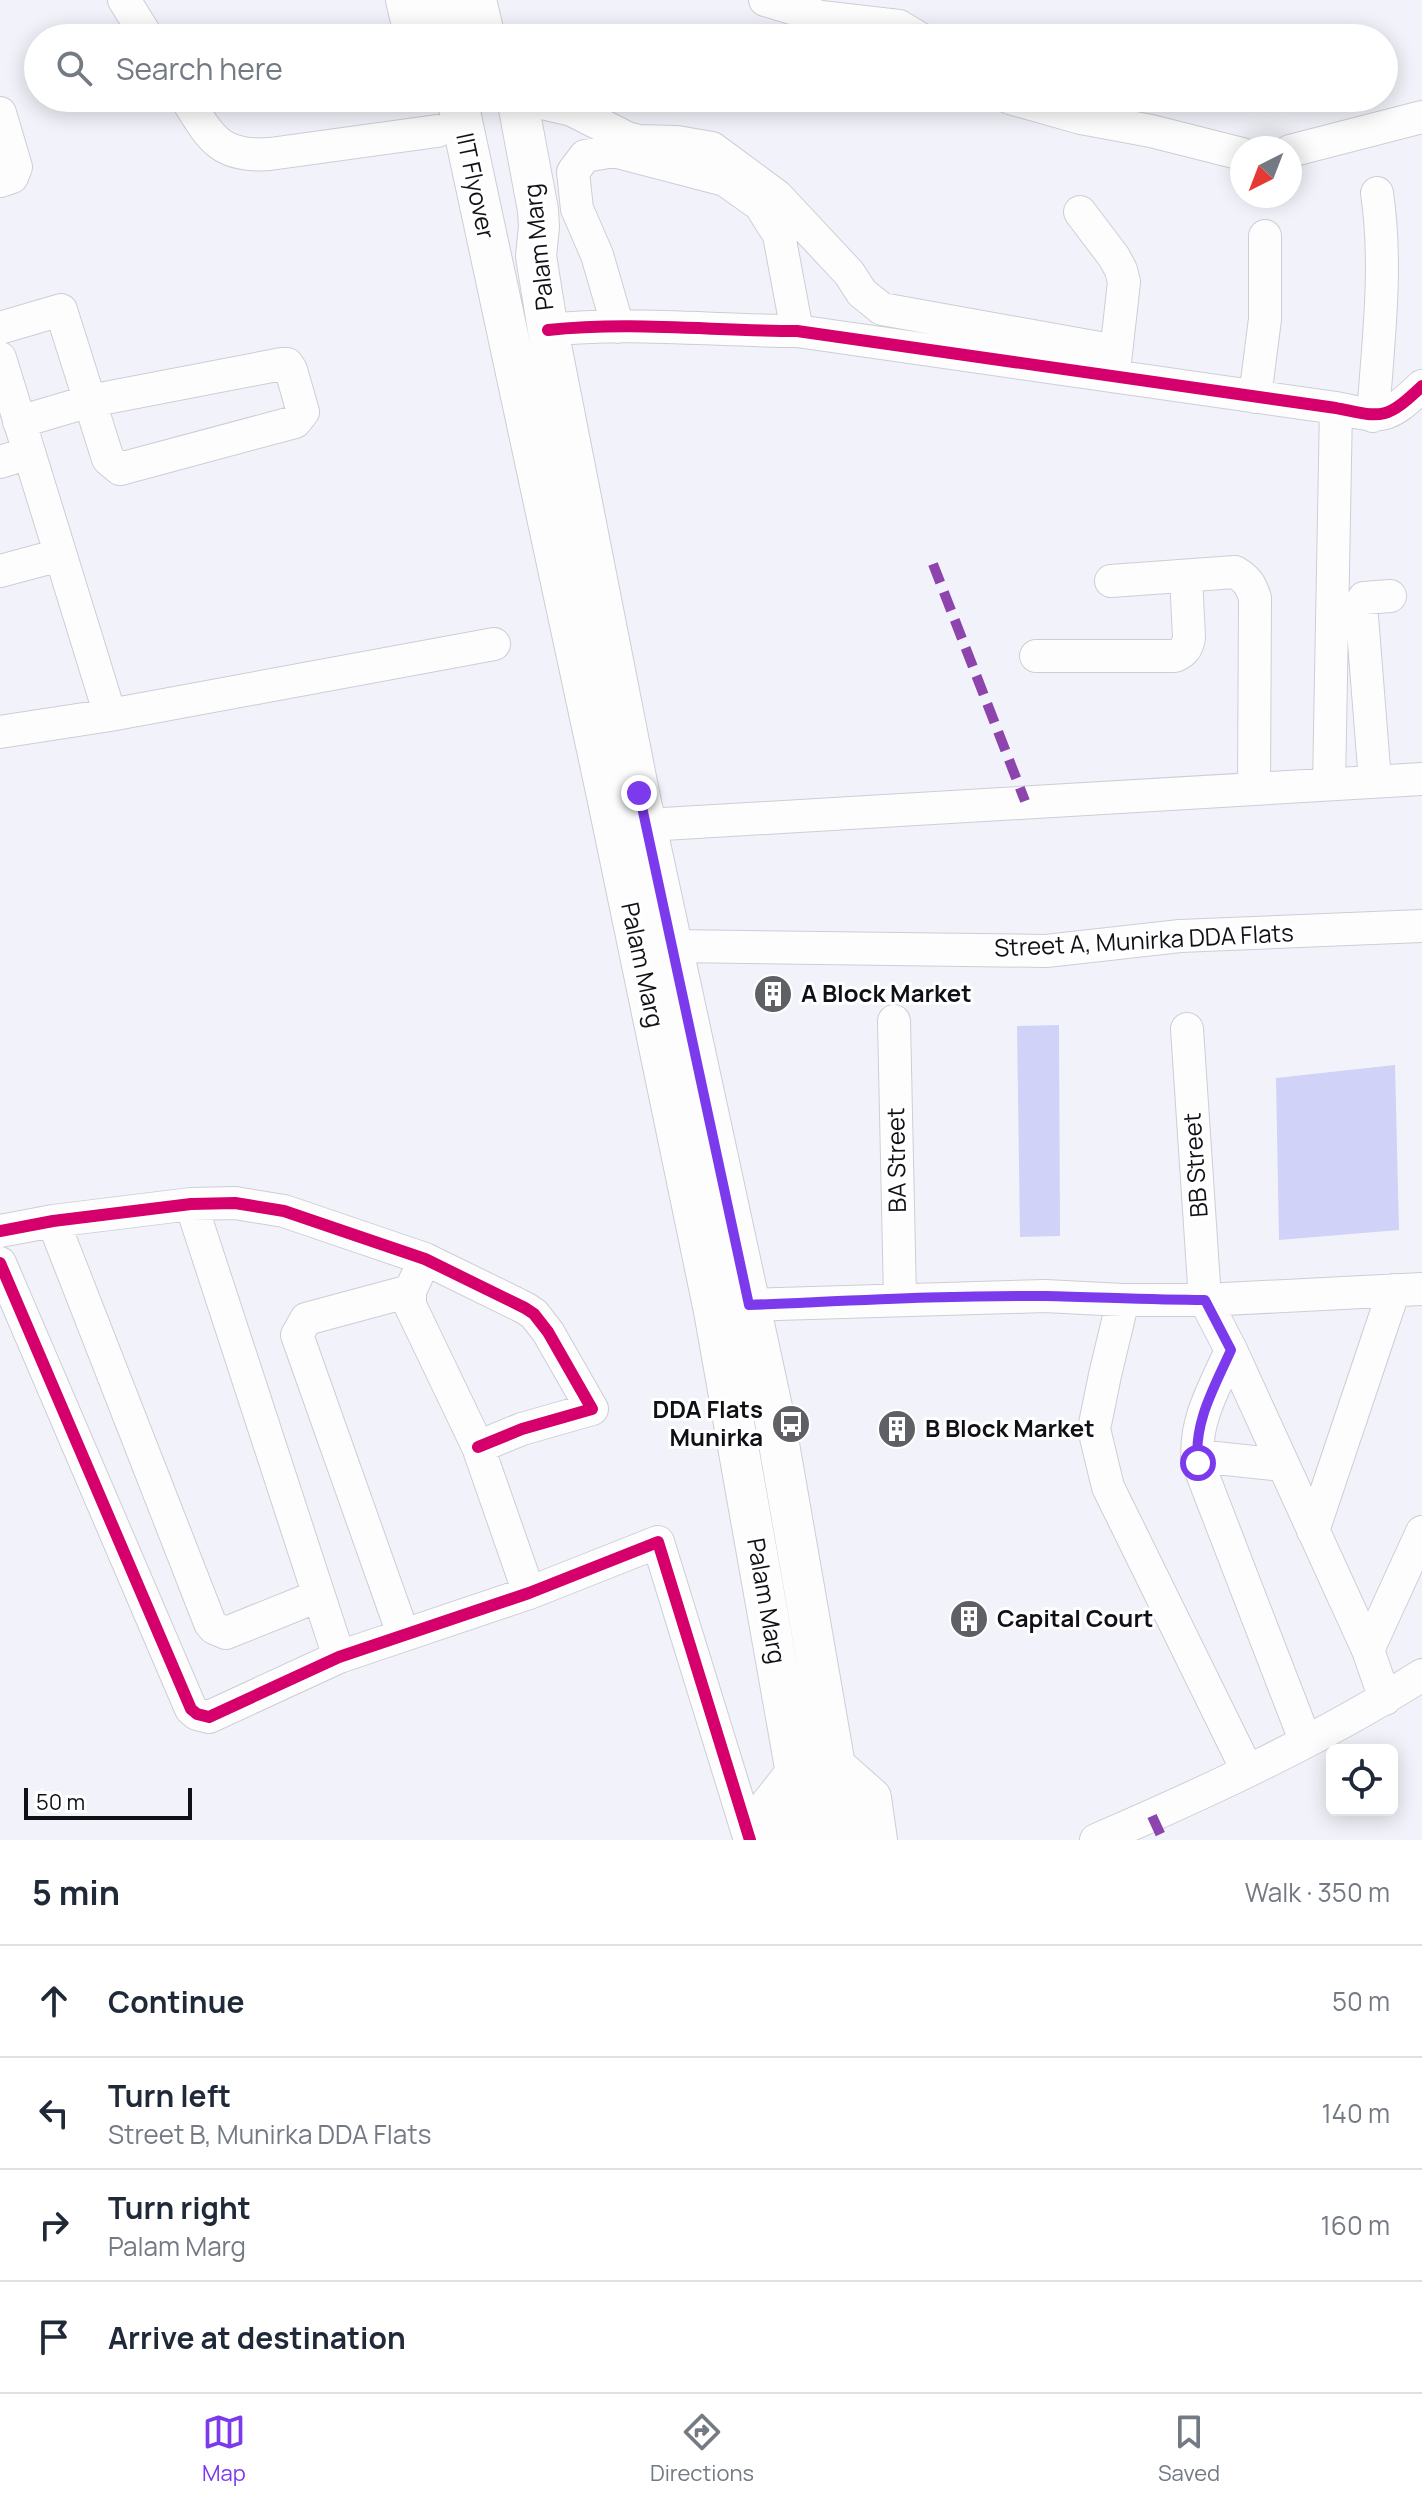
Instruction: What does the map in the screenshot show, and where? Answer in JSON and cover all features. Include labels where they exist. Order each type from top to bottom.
[{"type":"main road","points":[[406,0],[412,24]]},
{"type":"main road","points":[[436,0],[441,24]]},
{"type":"main road","points":[[476,0],[482,24]]},
{"type":"main road","points":[[497,0],[502,24]]},
{"type":"main road","name":"Palam Marg","points":[[441,112],[459,226],[472,249],[494,273],[604,781],[714,1311],[810,1840]]},
{"type":"main road","name":"IIT Flyover","points":[[502,112],[536,256]]},
{"type":"main road","name":"Palam Marg","points":[[521,112],[538,210],[536,256],[548,330],[647,825],[775,1421],[848,1840]]},
{"type":"main road","points":[[836,1767],[871,1798],[877,1840]]},
{"type":"main road","points":[[774,1840],[770,1806],[796,1773]]},
{"type":"street","points":[[124,0],[139,24]]},
{"type":"street","points":[[765,0],[821,17],[882,24]]},
{"type":"street","points":[[195,112],[220,146],[244,155],[270,154],[430,112]]},
{"type":"street","points":[[576,112],[627,138],[712,148],[777,196],[849,273],[862,293],[882,309],[1255,397],[1373,416],[1389,414],[1422,386]]},
{"type":"street","points":[[1060,112],[1230,151]]},
{"type":"street","points":[[0,113],[16,167],[12,177],[0,181]]},
{"type":"street","points":[[1302,148],[1422,117]]},
{"type":"street","points":[[618,327],[597,255],[577,209],[573,172],[585,156],[614,151],[725,180],[760,205],[779,235],[797,331]]},
{"type":"street","points":[[1373,416],[1382,282],[1381,221],[1377,193]]},
{"type":"street","points":[[1080,212],[1121,270],[1124,282],[1115,364]]},
{"type":"street","points":[[1255,397],[1265,319],[1265,236]]},
{"type":"street","points":[[0,328],[61,310],[90,401],[108,459],[120,469],[295,422],[303,412],[291,370],[285,364],[90,401],[19,422]]},
{"type":"street","points":[[548,330],[586,326],[797,331],[1115,364]]},
{"type":"street","points":[[3,376],[19,422],[14,457],[60,555],[110,715]]},
{"type":"street","points":[[1329,784],[1336,408]]},
{"type":"street","points":[[0,571],[60,555]]},
{"type":"street","points":[[1111,581],[1235,572],[1245,578],[1252,588],[1255,598],[1254,788]]},
{"type":"street","points":[[1036,656],[1175,656],[1181,653],[1187,647],[1189,638],[1186,576]]},
{"type":"street","points":[[1375,781],[1361,604],[1364,598],[1390,596]]},
{"type":"street","points":[[0,732],[110,715],[494,644]]},
{"type":"street","points":[[647,825],[1422,779]]},
{"type":"street","name":"Street A, Munirka DDA Flats","points":[[673,946],[1046,951],[1180,936],[1422,926]]},
{"type":"street","name":"BA Street","points":[[894,1021],[900,1299]]},
{"type":"street","name":"BB Street","points":[[1187,1029],[1205,1300]]},
{"type":"street","points":[[0,1231],[53,1221],[191,1204],[235,1203],[284,1211],[425,1259],[534,1314],[548,1332],[592,1409],[522,1429],[478,1447]]},
{"type":"street","points":[[191,1204],[339,1657]]},
{"type":"street","points":[[53,1221],[214,1628],[226,1633],[318,1596]]},
{"type":"street","points":[[425,1259],[410,1291],[410,1305],[478,1447],[529,1593]]},
{"type":"street","points":[[0,1263],[191,1709],[197,1714],[209,1717],[339,1657],[529,1593],[658,1542],[750,1840]]},
{"type":"street","points":[[749,1305],[1045,1296],[1205,1300],[1408,1290],[1313,1531]]},
{"type":"street","points":[[403,1634],[297,1335],[306,1319],[410,1291]]},
{"type":"street","points":[[1123,1300],[1094,1429],[1108,1487],[1247,1770]]},
{"type":"street","points":[[1205,1300],[1231,1350],[1368,1650],[1385,1699]]},
{"type":"street","points":[[1231,1350],[1201,1419],[1197,1433],[1197,1456],[1305,1740]]},
{"type":"street","points":[[1197,1456],[1283,1465]]},
{"type":"street","points":[[1368,1650],[1422,1532]]},
{"type":"street","points":[[1096,1840],[1157,1828],[1247,1770],[1385,1699],[1422,1675]]},
{"type":"shaded area","points":[[1059,1025],[1060,1236],[1020,1237],[1017,1026]]},
{"type":"shaded area","points":[[1395,1065],[1399,1230],[1279,1240],[1276,1078]]},
{"type":"marked path","points":[[933,564],[1025,801]]},
{"type":"marked path","points":[[1152,1816],[1163,1840]]},
{"type":"cycle path","points":[[548,330],[641,326],[797,331],[1364,414],[1391,411],[1422,386]]},
{"type":"cycle path","points":[[0,1231],[53,1221],[191,1204],[235,1203],[284,1211],[425,1259],[534,1314],[548,1332],[592,1409],[522,1429],[478,1447]]},
{"type":"cycle path","points":[[0,1263],[191,1709],[197,1714],[209,1717],[339,1657],[529,1593],[658,1542],[750,1840]]},
{"type":"place","name":"A Block Market","points":[[773,994]]},
{"type":"place","name":"DDA Flats Munirka","points":[[791,1424]]},
{"type":"place","name":"B Block Market","points":[[897,1429]]},
{"type":"place","name":"Capital Court","points":[[969,1619]]},
{"type":"route","points":[[639,793],[749,1305],[1045,1296],[1205,1300],[1231,1350],[1201,1419],[1196,1447],[1198,1463]]}]
